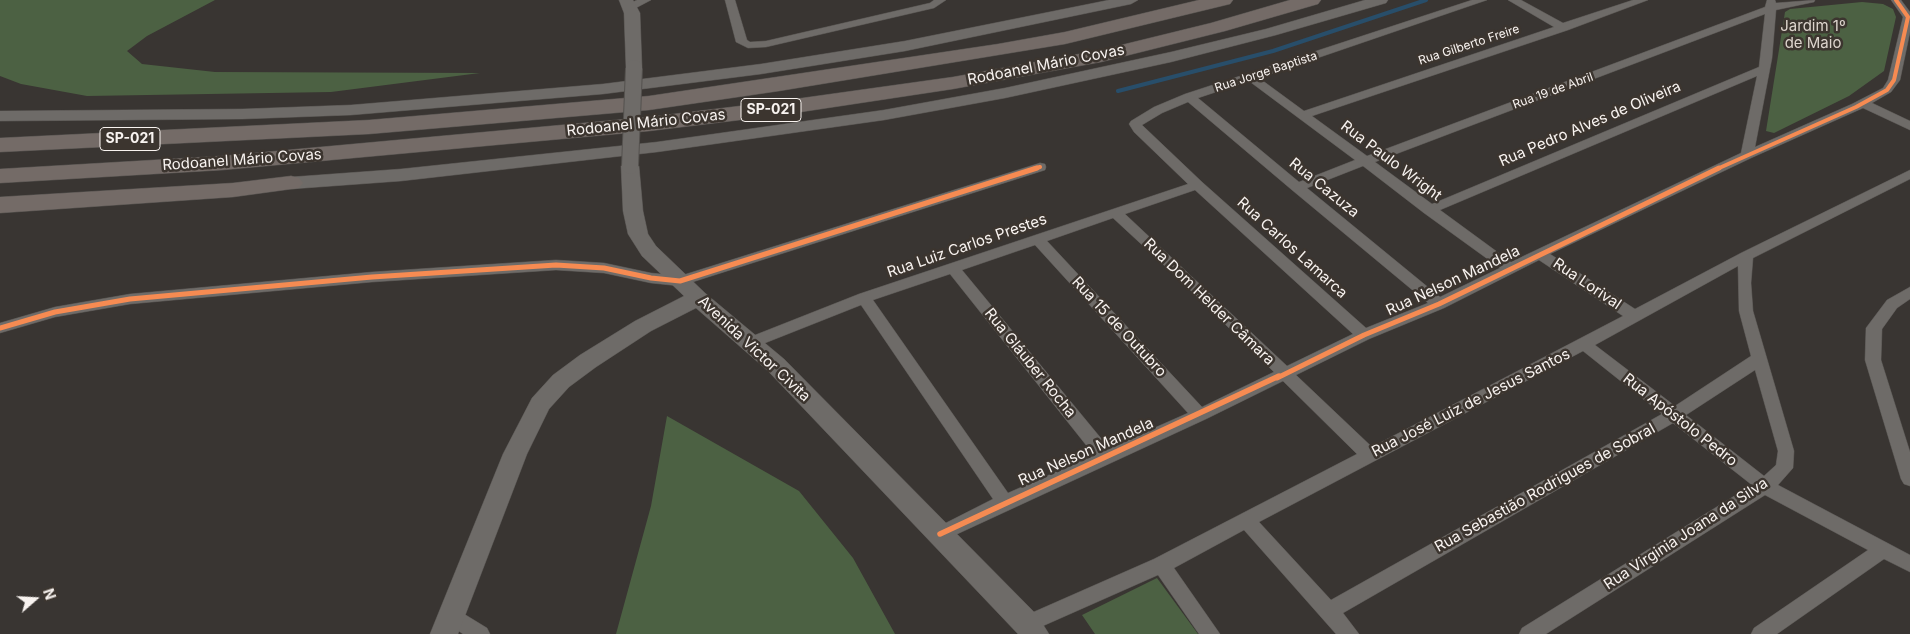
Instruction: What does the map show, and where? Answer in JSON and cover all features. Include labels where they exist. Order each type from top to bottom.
[{"type":"highway","points":[[1167,14],[1196,0]]},
{"type":"highway","name":"Rodoanel Mário Covas","points":[[0,145],[369,127],[649,103],[950,59],[1065,38],[1224,0]]},
{"type":"highway","name":"Rodoanel Mário Covas","points":[[0,176],[222,163],[649,124],[781,108],[953,83],[1101,56],[1228,24],[1311,0]]},
{"type":"highway","points":[[0,197],[291,183]]},
{"type":"highway","points":[[0,206],[233,190],[291,183]]},
{"type":"main road","points":[[0,116],[243,114],[342,110],[602,90],[761,69],[905,46],[1131,0]]},
{"type":"main road","points":[[291,183],[401,175],[657,147],[884,115],[1024,89],[1171,58],[1280,30],[1381,0]]},
{"type":"main road","name":"Avenida Victor Civita","points":[[628,3],[632,13],[634,68],[630,166],[633,211],[638,234],[649,250],[698,298],[776,365],[1031,629]]},
{"type":"main road","points":[[448,625],[515,454],[540,404],[561,381],[588,361],[643,326],[698,298]]},
{"type":"street","points":[[628,3],[646,0]]},
{"type":"street","points":[[730,0],[742,42],[748,45],[783,40],[901,13],[934,5],[941,0]]},
{"type":"street","name":"Rua Jorge Baptista","points":[[1197,185],[1135,124],[1158,110],[1189,97],[1252,78],[1482,0]]},
{"type":"street","points":[[1513,0],[1564,28]]},
{"type":"street","name":"Rua Gilberto Freire","points":[[1303,116],[1643,0]]},
{"type":"street","name":"Rua 19 de Abril","points":[[1297,187],[1362,161],[1562,89],[1771,5],[1810,0]]},
{"type":"street","name":"Rua Nelson Mandela","points":[[940,534],[1005,502],[1200,415],[1364,336],[1440,304],[1540,254],[1887,90],[1894,80],[1909,17],[1896,0]]},
{"type":"street","points":[[1747,155],[1761,92],[1771,5]]},
{"type":"street","name":"Rua Pedro Alves de Oliveira","points":[[1429,210],[1763,69]]},
{"type":"street","name":"Rua Paulo Wright","points":[[1252,78],[1511,270]]},
{"type":"street","name":"Rua Cazuza","points":[[1189,97],[1440,304]]},
{"type":"street","points":[[1863,103],[1910,126]]},
{"type":"street","points":[[0,328],[55,312],[130,299],[372,277],[556,265],[604,268],[651,278],[680,280],[1040,167]]},
{"type":"street","name":"Rua José Luiz de Jesus Santos","points":[[1031,629],[1247,521],[1369,455],[1584,344],[1633,315],[1910,174]]},
{"type":"street","name":"Rua Luiz Carlos Prestes","points":[[750,343],[864,298],[1197,185]]},
{"type":"street","name":"Rua Carlos Lamarca","points":[[1197,185],[1364,336]]},
{"type":"street","name":"Rua Dom Helder Câmara","points":[[1114,212],[1185,277],[1369,455]]},
{"type":"street","name":"Rua 15 de Outubro","points":[[1038,239],[1200,415]]},
{"type":"street","name":"Rua Lorival","points":[[1540,254],[1633,315]]},
{"type":"street","name":"Rua Virginia Joana da Silva","points":[[1529,634],[1765,486],[1784,468],[1786,451],[1758,359],[1746,311],[1744,283],[1746,256]]},
{"type":"street","name":"Rua Gláuber Rocha","points":[[954,269],[1106,458]]},
{"type":"street","points":[[1910,292],[1892,304],[1874,328],[1872,360],[1910,479]]},
{"type":"street","points":[[864,298],[1005,502]]},
{"type":"street","name":"Rua Apóstolo Pedro","points":[[1584,344],[1765,486],[1910,564]]},
{"type":"street","name":"Rua Sebastião Rodrigues de Sobral","points":[[1329,611],[1674,415],[1758,359]]},
{"type":"street","points":[[1247,521],[1349,634]]},
{"type":"street","points":[[1761,634],[1884,549]]},
{"type":"street","points":[[1161,565],[1210,634]]},
{"type":"street","points":[[448,625],[480,634]]},
{"type":"green space","points":[[0,0],[215,0],[147,36],[127,51],[142,64],[215,72],[480,73],[331,92],[87,96],[21,84],[0,76]]},
{"type":"green space","points":[[1862,2],[1883,4],[1893,9],[1896,17],[1884,71],[1849,96],[1774,133],[1766,131],[1785,12],[1790,9]]},
{"type":"green space","points":[[667,416],[799,491],[853,558],[895,634],[616,634],[651,506]]},
{"type":"green space","points":[[1157,578],[1198,634],[1095,634],[1082,615]]},
{"type":"waterway","points":[[1118,91],[1273,51],[1426,0]]},
{"type":"cycle path","points":[[940,534],[1005,502],[1200,415],[1364,335],[1439,304],[1567,240],[1747,155],[1856,107],[1887,90],[1894,80],[1908,17],[1896,0]]},
{"type":"cycle path","points":[[0,328],[55,312],[130,299],[372,277],[556,265],[604,268],[651,278],[680,281],[1040,167]]},
{"type":"district","name":"Jardim 1º de Maio","points":[[1813,34]]}]
